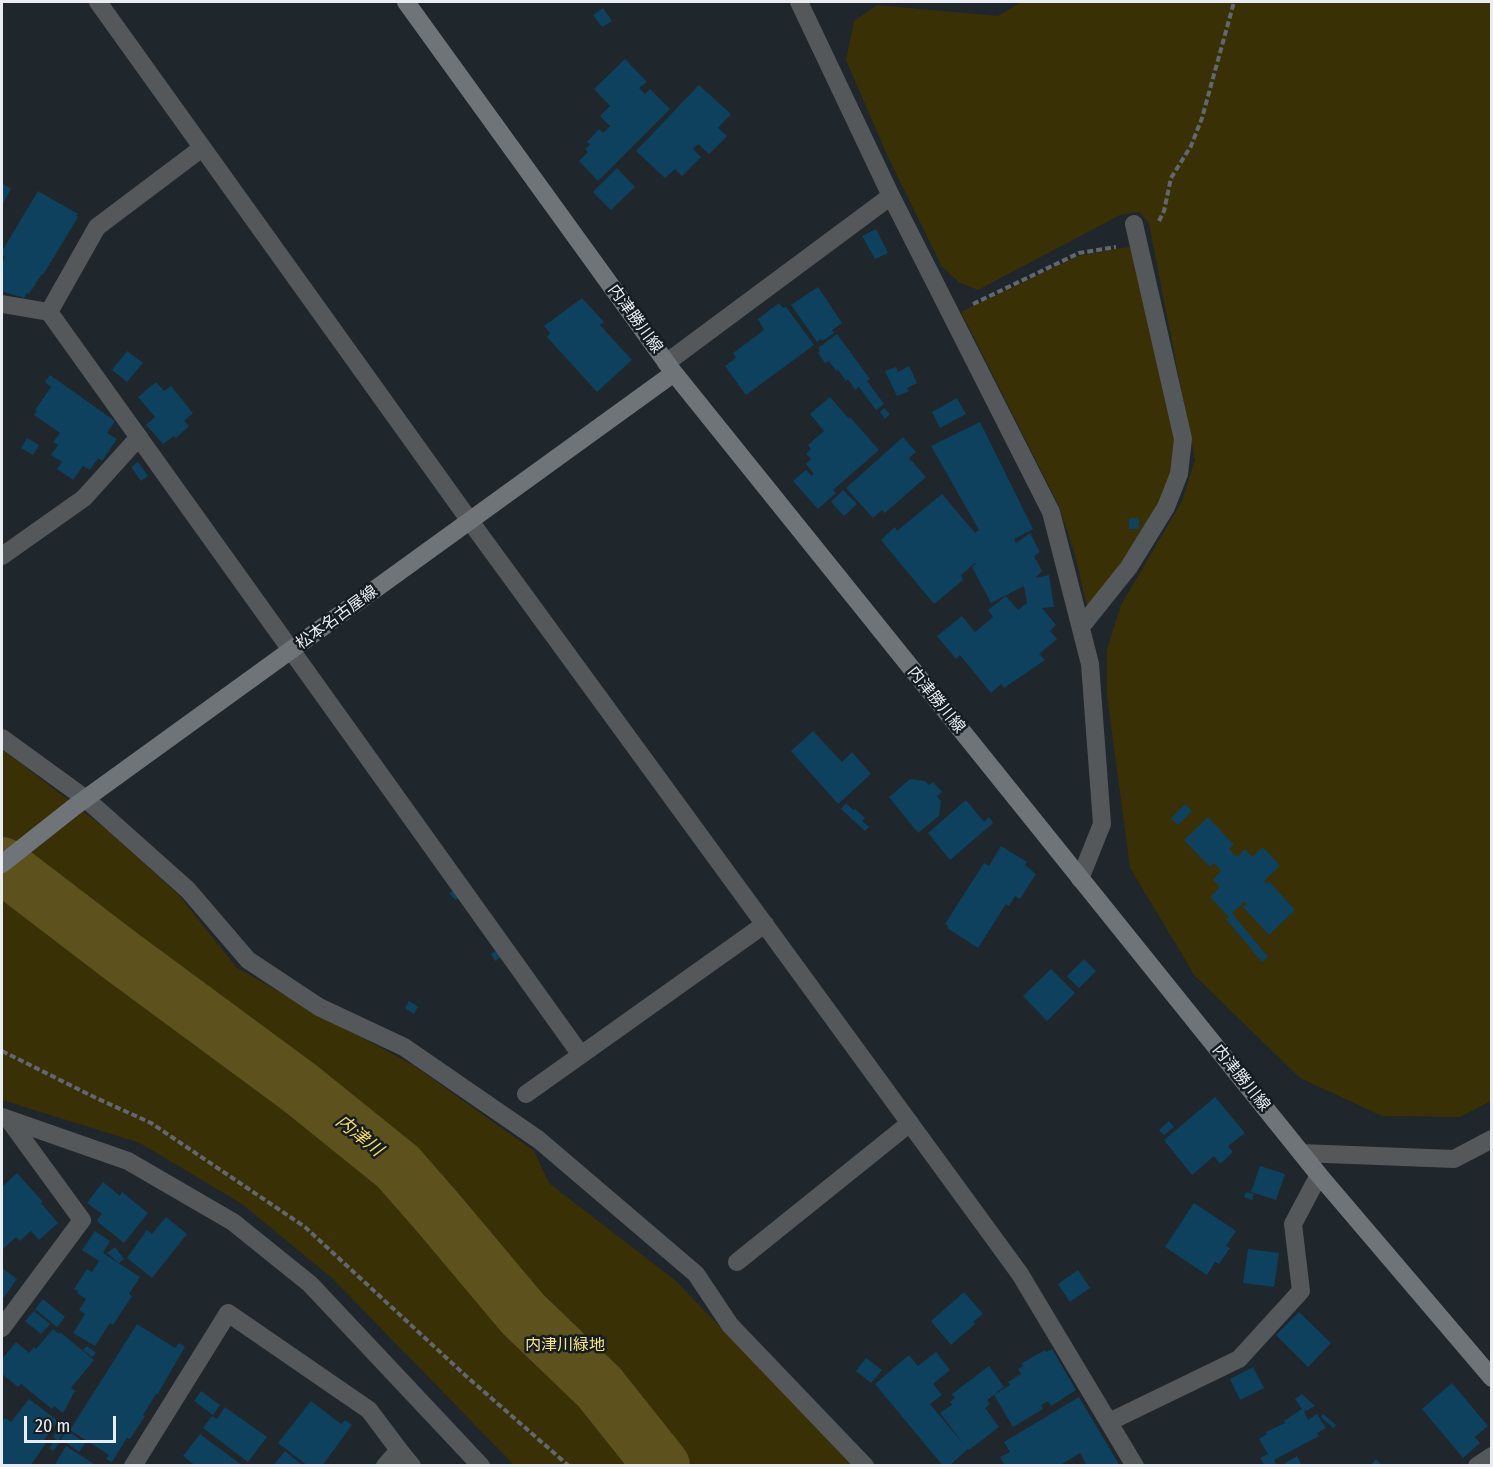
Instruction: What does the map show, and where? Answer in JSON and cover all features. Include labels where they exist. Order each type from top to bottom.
[{"type":"main road","name":"内津勝川線","points":[[406,2],[670,368],[1301,1153],[1491,1378]]},
{"type":"main road","name":"松本名古屋線","points":[[2,864],[80,803],[470,521],[670,368]]},
{"type":"street","points":[[98,2],[470,521],[1020,1274],[1135,1466]]},
{"type":"street","points":[[799,2],[891,196],[1051,512],[1089,664],[1102,824],[1080,879]]},
{"type":"street","points":[[49,312],[97,227],[202,148]]},
{"type":"street","points":[[670,368],[891,196]]},
{"type":"street","points":[[1081,627],[1129,567],[1166,507],[1179,474],[1183,440],[1134,224]]},
{"type":"street","points":[[2,304],[49,312],[581,1055]]},
{"type":"street","points":[[2,556],[84,498],[139,436]]},
{"type":"street","points":[[2,738],[188,890],[248,960],[319,1007],[404,1047],[539,1140],[592,1184],[696,1274],[730,1325],[865,1466]]},
{"type":"street","points":[[526,1094],[765,924]]},
{"type":"street","points":[[2,1328],[82,1220],[5,1118]]},
{"type":"street","points":[[5,1118],[128,1161],[232,1222],[310,1284],[481,1466]]},
{"type":"street","points":[[737,1262],[910,1123]]},
{"type":"street","points":[[1301,1153],[1454,1159],[1491,1139]]},
{"type":"street","points":[[1109,1422],[1239,1359],[1301,1291],[1293,1224],[1319,1175]]},
{"type":"street","points":[[133,1466],[228,1313],[369,1410],[412,1466]]},
{"type":"street","points":[[385,1466],[399,1450]]},
{"type":"street","points":[[1477,1466],[1491,1456]]},
{"type":"path","points":[[951,315],[1079,253],[1139,246],[1157,225],[1164,211],[1171,178],[1195,136],[1234,2]]},
{"type":"green space","points":[[1021,2],[1491,2],[1491,1101],[1460,1117],[1382,1116],[1300,1078],[1195,976],[1130,868],[1107,695],[1107,649],[1121,605],[1182,501],[1195,460],[1149,224],[1140,212],[1122,214],[978,290],[960,283],[942,267],[888,157],[846,60],[854,21],[877,5],[998,16]]},
{"type":"green space","points":[[1133,246],[1178,441],[1162,505],[1088,611],[1075,555],[1059,506],[961,312],[1078,256]]},
{"type":"green space","name":"内津川緑地","points":[[2,749],[106,829],[179,895],[236,967],[413,1065],[534,1151],[549,1183],[676,1281],[853,1465],[514,1465],[333,1279],[242,1204],[140,1143],[2,1100]]},
{"type":"building","points":[[603,8],[612,21],[602,27],[593,15]]},
{"type":"building","points":[[625,59],[647,82],[639,88],[645,94],[650,89],[670,109],[598,181],[579,161],[588,152],[585,149],[590,145],[587,142],[599,129],[603,133],[610,126],[600,116],[610,106],[594,89]]},
{"type":"building","points":[[699,85],[731,114],[718,128],[727,136],[709,154],[698,144],[693,149],[701,157],[682,176],[675,169],[665,178],[636,151]]},
{"type":"building","points":[[617,168],[635,187],[611,210],[593,192]]},
{"type":"building","points":[[2,183],[11,189],[2,205]]},
{"type":"building","points":[[38,191],[78,214],[76,216],[78,217],[43,275],[24,298],[2,291],[2,260],[5,257],[2,251]]},
{"type":"building","points":[[876,229],[888,253],[875,259],[862,236]]},
{"type":"building","points":[[818,287],[842,323],[832,330],[834,333],[817,342],[791,305]]},
{"type":"building","points":[[582,298],[604,322],[600,325],[632,360],[597,392],[547,337],[550,333],[544,326]]},
{"type":"building","points":[[779,303],[783,308],[786,307],[814,345],[746,395],[725,366],[736,358],[733,353],[764,330],[758,319]]},
{"type":"building","points":[[837,334],[870,379],[867,381],[884,404],[876,410],[859,387],[855,390],[848,379],[846,381],[829,361],[825,363],[818,353],[820,351],[818,348]]},
{"type":"building","points":[[127,351],[143,363],[127,382],[112,370]]},
{"type":"building","points":[[909,366],[917,383],[907,388],[909,391],[897,396],[885,371],[896,367],[898,372]]},
{"type":"building","points":[[50,375],[115,421],[107,433],[117,439],[102,461],[98,458],[90,470],[83,466],[73,480],[57,469],[62,462],[51,455],[58,445],[53,442],[60,433],[34,415],[51,387],[45,382]]},
{"type":"building","points":[[156,382],[164,391],[171,386],[193,413],[184,421],[189,426],[176,438],[174,436],[163,444],[146,425],[155,417],[138,397]]},
{"type":"building","points":[[830,397],[879,450],[833,490],[836,493],[818,509],[793,481],[806,470],[812,476],[814,474],[806,464],[811,459],[806,454],[811,449],[808,445],[824,431],[810,414]]},
{"type":"building","points":[[957,398],[966,414],[940,428],[932,412]]},
{"type":"building","points":[[884,408],[890,414],[885,419],[880,412]]},
{"type":"building","points":[[980,422],[1033,529],[1014,539],[1016,543],[1030,533],[1040,552],[1034,556],[1042,571],[1035,578],[1049,575],[1054,607],[1042,608],[1056,625],[1050,631],[1057,639],[1039,654],[1045,660],[1004,688],[1001,684],[991,693],[960,655],[956,659],[937,636],[962,616],[975,632],[993,617],[988,610],[1006,596],[1018,610],[1027,603],[1024,586],[991,603],[972,567],[975,563],[961,575],[963,580],[934,604],[881,540],[895,527],[897,531],[942,494],[975,533],[979,530],[931,446]]},
{"type":"building","points":[[903,437],[916,452],[909,458],[926,477],[885,513],[882,510],[873,518],[846,488]]},
{"type":"building","points":[[27,438],[39,445],[33,455],[21,448]]},
{"type":"building","points":[[138,462],[148,476],[141,481],[131,467]]},
{"type":"building","points":[[843,490],[857,504],[844,516],[831,502]]},
{"type":"building","points":[[1129,518],[1139,518],[1139,529],[1129,529]]},
{"type":"building","points":[[813,731],[842,762],[852,752],[871,774],[838,804],[791,751]]},
{"type":"building","points":[[910,779],[925,781],[929,785],[933,782],[942,792],[937,796],[941,801],[939,816],[918,833],[889,797]]},
{"type":"building","points":[[966,800],[984,822],[989,817],[993,823],[950,860],[928,833]]},
{"type":"building","points":[[846,803],[865,818],[862,821],[869,827],[865,831],[841,809]]},
{"type":"building","points":[[1185,804],[1192,811],[1178,825],[1171,818]]},
{"type":"building","points":[[1208,817],[1234,845],[1229,849],[1237,857],[1245,849],[1252,857],[1263,847],[1280,866],[1264,881],[1267,884],[1269,881],[1295,910],[1269,935],[1243,907],[1247,904],[1244,902],[1232,913],[1268,957],[1262,962],[1226,919],[1229,917],[1210,897],[1220,887],[1213,880],[1221,871],[1214,863],[1210,867],[1184,840]]},
{"type":"building","points":[[1001,846],[1027,862],[1025,865],[1036,874],[1020,899],[1015,896],[1009,906],[1006,904],[978,948],[947,928],[945,924],[984,863],[989,866]]},
{"type":"building","points":[[453,891],[458,898],[455,900],[449,893]]},
{"type":"building","points":[[497,950],[501,957],[495,961],[491,954]]},
{"type":"building","points":[[1084,959],[1096,971],[1079,988],[1067,976]]},
{"type":"building","points":[[1051,969],[1075,993],[1047,1021],[1023,996]]},
{"type":"building","points":[[409,1001],[418,1007],[414,1014],[405,1008]]},
{"type":"building","points":[[1215,1097],[1245,1133],[1228,1146],[1233,1152],[1220,1164],[1214,1156],[1192,1175],[1164,1140]]},
{"type":"building","points":[[1169,1121],[1174,1127],[1164,1135],[1159,1130]]},
{"type":"building","points":[[1260,1166],[1285,1174],[1276,1200],[1251,1192]]},
{"type":"building","points":[[17,1173],[58,1223],[39,1240],[31,1231],[20,1241],[16,1237],[2,1250],[2,1187]]},
{"type":"building","points":[[103,1182],[120,1196],[122,1192],[148,1213],[124,1243],[99,1223],[97,1220],[102,1214],[87,1203]]},
{"type":"building","points":[[1246,1192],[1254,1194],[1252,1200],[1244,1197]]},
{"type":"building","points":[[1194,1203],[1236,1231],[1226,1246],[1230,1248],[1219,1264],[1215,1262],[1207,1275],[1165,1247]]},
{"type":"building","points":[[166,1217],[187,1234],[152,1278],[127,1258],[147,1230],[152,1234]]},
{"type":"building","points":[[95,1231],[110,1241],[103,1253],[140,1277],[129,1294],[132,1296],[113,1325],[110,1323],[95,1346],[73,1333],[85,1314],[79,1310],[86,1299],[74,1289],[87,1269],[92,1272],[99,1261],[82,1250]]},
{"type":"building","points":[[115,1247],[124,1259],[119,1263],[107,1253]]},
{"type":"building","points":[[1248,1249],[1279,1253],[1274,1287],[1243,1283]]},
{"type":"building","points":[[2,1268],[17,1279],[2,1300]]},
{"type":"building","points":[[1078,1270],[1090,1288],[1070,1302],[1058,1284]]},
{"type":"building","points":[[964,1292],[983,1314],[951,1345],[931,1321]]},
{"type":"building","points":[[43,1299],[65,1317],[57,1327],[35,1309]]},
{"type":"building","points":[[34,1311],[50,1324],[41,1334],[25,1321]]},
{"type":"building","points":[[1299,1312],[1331,1343],[1308,1367],[1276,1335]]},
{"type":"building","points":[[137,1324],[175,1348],[179,1343],[185,1347],[143,1415],[145,1416],[130,1439],[127,1438],[112,1462],[106,1459],[109,1455],[70,1430]]},
{"type":"building","points":[[53,1329],[59,1334],[60,1332],[94,1360],[71,1388],[75,1391],[63,1413],[54,1406],[52,1409],[21,1384],[18,1387],[2,1374],[2,1359],[16,1342],[29,1353],[34,1347],[36,1349]]},
{"type":"building","points":[[87,1346],[96,1353],[92,1357],[83,1350]]},
{"type":"building","points":[[1052,1349],[1076,1390],[1051,1406],[1048,1401],[1041,1405],[1043,1409],[1013,1427],[994,1395],[1010,1385],[1008,1382],[1021,1374],[1018,1369],[1023,1366],[1022,1363],[1045,1350],[1046,1352]]},
{"type":"building","points":[[936,1352],[950,1370],[933,1384],[942,1395],[930,1404],[965,1446],[940,1413],[952,1405],[950,1402],[955,1398],[952,1394],[989,1366],[1004,1387],[987,1400],[990,1404],[985,1408],[999,1427],[949,1466],[943,1466],[875,1384],[909,1355],[918,1366]]},
{"type":"building","points":[[866,1358],[882,1370],[871,1383],[856,1371]]},
{"type":"building","points":[[1253,1367],[1264,1388],[1240,1400],[1230,1379]]},
{"type":"building","points":[[1452,1383],[1488,1426],[1475,1437],[1480,1443],[1463,1458],[1422,1409]]},
{"type":"building","points":[[201,1391],[220,1405],[213,1415],[194,1401]]},
{"type":"building","points":[[1302,1394],[1315,1406],[1304,1412],[1308,1420],[1317,1414],[1326,1428],[1317,1433],[1319,1436],[1274,1460],[1277,1466],[1265,1466],[1260,1458],[1268,1454],[1259,1439],[1302,1409],[1295,1399]]},
{"type":"building","points":[[1079,1397],[1120,1466],[1087,1466],[1080,1453],[1059,1466],[1005,1466],[1000,1457],[1010,1452],[1004,1442]]},
{"type":"building","points":[[29,1399],[58,1421],[44,1440],[47,1442],[30,1466],[4,1466],[2,1464],[2,1422],[5,1418],[11,1422]]},
{"type":"building","points":[[311,1401],[341,1424],[345,1420],[352,1425],[322,1466],[308,1466],[278,1443]]},
{"type":"building","points":[[225,1407],[267,1437],[248,1462],[203,1428],[212,1416],[217,1419]]},
{"type":"building","points":[[1323,1414],[1336,1425],[1333,1428],[1321,1417]]},
{"type":"building","points":[[59,1427],[65,1430],[58,1441],[53,1437]]},
{"type":"building","points":[[67,1430],[85,1443],[79,1452],[61,1439]]},
{"type":"building","points":[[200,1434],[243,1466],[196,1466],[183,1456]]},
{"type":"building","points":[[55,1440],[59,1443],[53,1451],[49,1448]]},
{"type":"building","points":[[66,1446],[97,1466],[54,1466]]},
{"type":"building","points":[[285,1451],[303,1466],[273,1466]]},
{"type":"building","points":[[1297,1456],[1302,1466],[1287,1466],[1285,1463]]},
{"type":"building","points":[[1376,1459],[1383,1466],[1370,1466]]},
{"type":"waterway","name":"内津川","points":[[2,865],[300,1088],[398,1167],[523,1314],[599,1387],[662,1466]]}]
